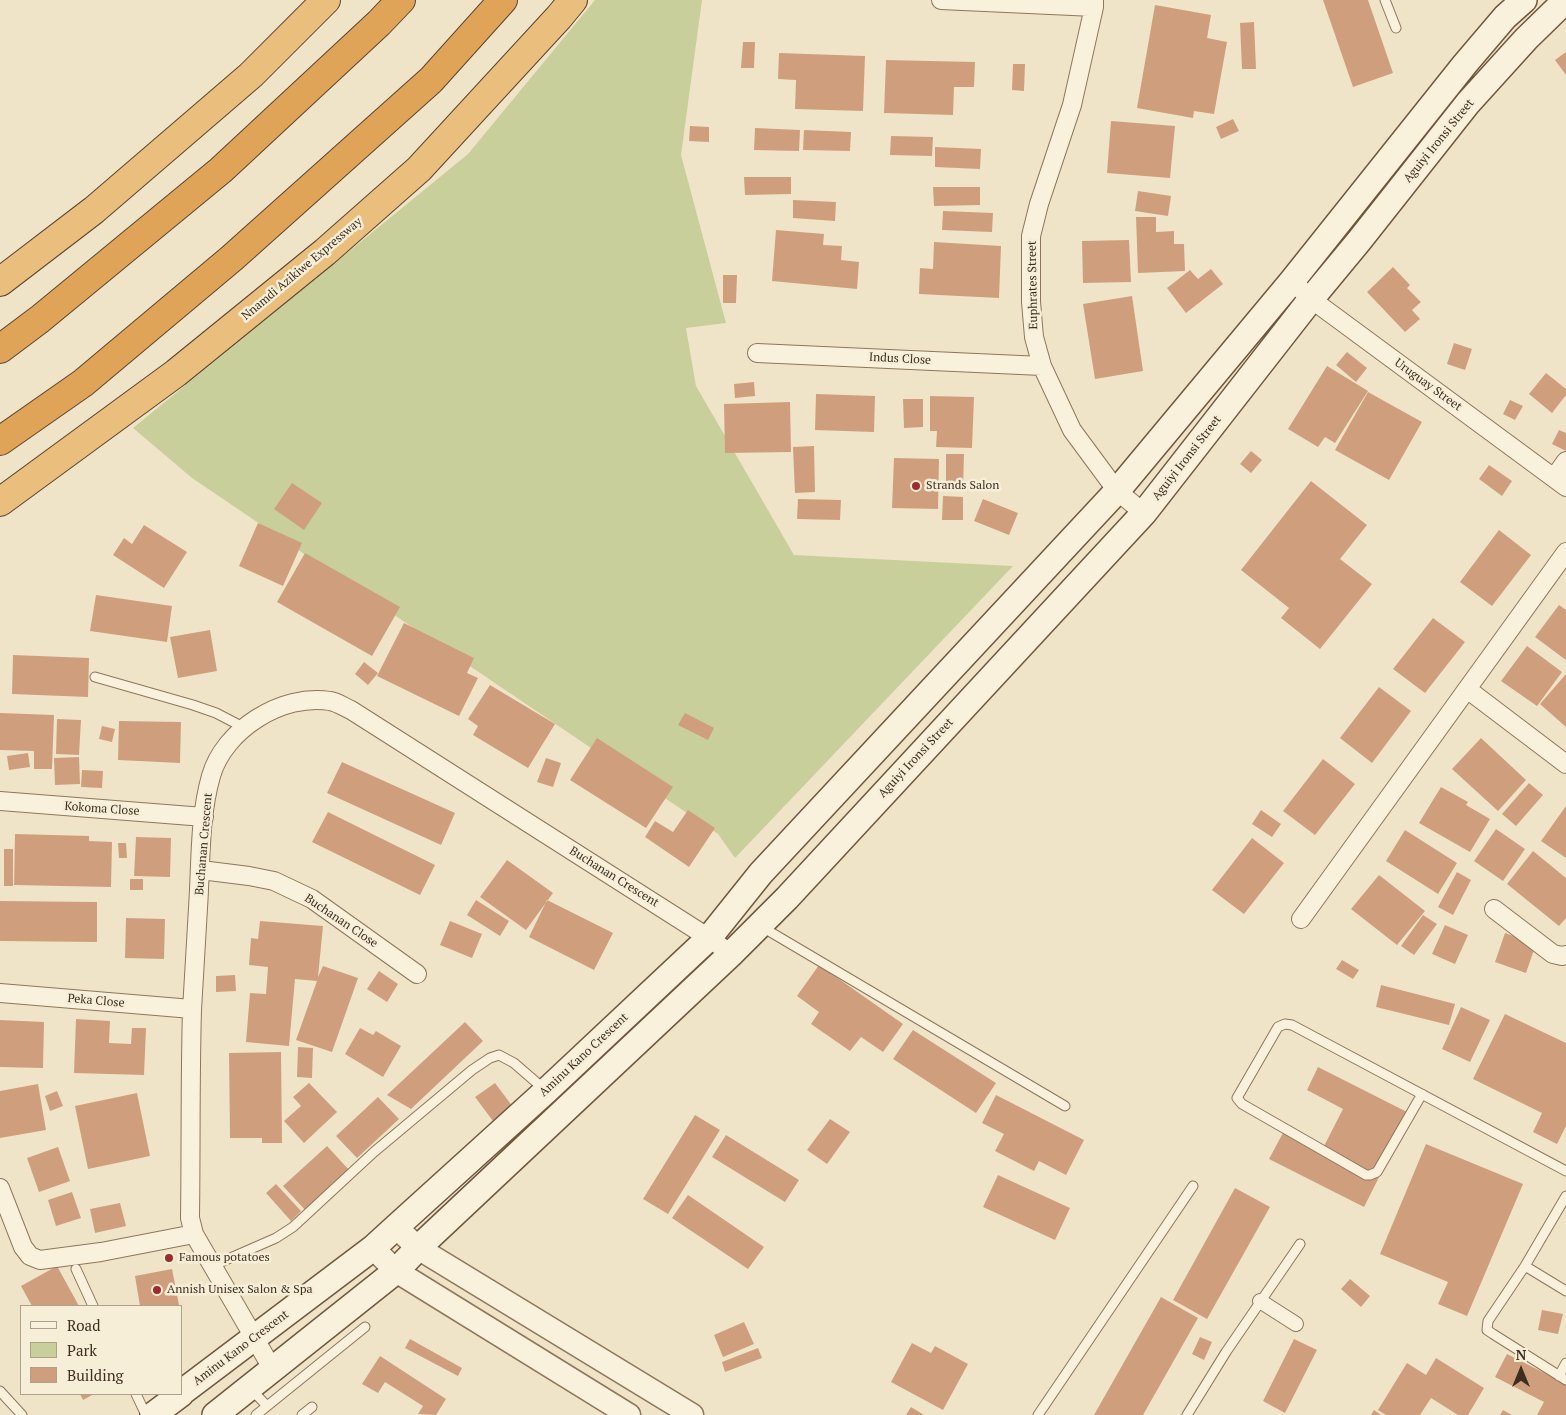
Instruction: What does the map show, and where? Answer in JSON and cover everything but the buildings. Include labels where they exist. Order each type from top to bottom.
[{"type":"highway","points":[[0,282],[94,210],[251,75],[326,0]]},
{"type":"highway","points":[[0,349],[221,170],[379,23],[401,0]]},
{"type":"highway","points":[[0,441],[82,383],[232,258],[431,80],[503,0]]},
{"type":"highway","name":"Nnamdi Azikiwe Expressway","points":[[0,502],[176,373],[325,252],[419,169],[573,0]]},
{"type":"main road","points":[[1117,491],[1292,281],[1464,64],[1505,17],[1524,0]]},
{"type":"main road","name":"Aguiyi Ironsi Street","points":[[760,925],[1144,513],[1311,299],[1468,103],[1526,39],[1566,0]]},
{"type":"main road","name":"Aminu Kano Crescent","points":[[182,1393],[373,1248],[546,1091],[709,938],[762,873],[1117,491]]},
{"type":"main road","points":[[215,1415],[396,1271],[418,1248],[760,925]]},
{"type":"main road","name":"Aminu Kano Crescent","points":[[152,1415],[180,1395]]},
{"type":"street","points":[[940,0],[1094,4]]},
{"type":"street","name":"Euphrates Street","points":[[1094,4],[1072,104],[1039,204],[1031,236],[1031,302],[1034,336],[1042,366],[1072,430],[1117,491],[1144,513]]},
{"type":"street","name":"Uruguay Street","points":[[1292,281],[1311,299],[1560,482]]},
{"type":"street","name":"Indus Close","points":[[757,353],[1042,366]]},
{"type":"street","points":[[1560,482],[1566,461]]},
{"type":"street","points":[[1300,919],[1566,552]]},
{"type":"street","points":[[1467,689],[1566,764]]},
{"type":"street","name":"Buchanan Crescent","points":[[273,1370],[253,1339],[194,1234],[190,1218],[192,1009],[204,817],[211,775],[222,753],[243,727],[265,713],[292,703],[312,700],[331,701],[350,710],[709,938],[731,954]]},
{"type":"street","name":"Kokoma Close","points":[[0,802],[204,817]]},
{"type":"street","name":"Buchanan Close","points":[[201,870],[274,881],[312,899],[417,974]]},
{"type":"street","points":[[1494,909],[1553,954],[1566,955]]},
{"type":"street","name":"Peka Close","points":[[0,993],[192,1009]]},
{"type":"street","points":[[0,1188],[23,1247],[30,1256],[40,1260],[101,1252],[194,1234]]},
{"type":"street","points":[[396,1227],[418,1248],[692,1415]]},
{"type":"street","points":[[373,1248],[396,1271],[629,1415]]},
{"type":"street","points":[[1260,1301],[1296,1324]]},
{"type":"lane","points":[[1386,0],[1396,28]]},
{"type":"lane","points":[[95,677],[193,705],[216,713],[243,727]]},
{"type":"lane","points":[[760,925],[1065,1106]]},
{"type":"lane","points":[[1422,1094],[1377,1172],[1370,1176],[1242,1104],[1237,1098],[1278,1027],[1285,1024],[1292,1025],[1422,1094],[1566,1171]]},
{"type":"lane","points":[[212,1266],[276,1238],[293,1227],[374,1152],[472,1070],[490,1058],[499,1055],[514,1063],[546,1091]]},
{"type":"lane","points":[[1038,1415],[1193,1186]]},
{"type":"lane","points":[[1566,1196],[1488,1321],[1488,1330],[1562,1378],[1566,1363]]},
{"type":"lane","points":[[1187,1415],[1226,1352],[1300,1244]]},
{"type":"lane","points":[[1524,1266],[1566,1291]]},
{"type":"lane","points":[[76,1269],[94,1305]]},
{"type":"lane","points":[[256,1415],[365,1326]]},
{"type":"lane","points":[[250,1388],[267,1406]]},
{"type":"lane","points":[[0,1391],[22,1415]]},
{"type":"lane","points":[[136,1395],[146,1415]]},
{"type":"lane","points":[[302,1415],[312,1407]]},
{"type":"green space","points":[[595,0],[702,0],[681,155],[726,323],[686,328],[696,386],[794,555],[1013,566],[735,858],[718,834],[192,478],[133,428],[468,154]]},
{"type":"place","name":"Strands Salon","points":[[916,486]]},
{"type":"place","name":"Famous potatoes","points":[[169,1258]]},
{"type":"place","name":"Annish Unisex Salon & Spa","points":[[157,1290]]}]
